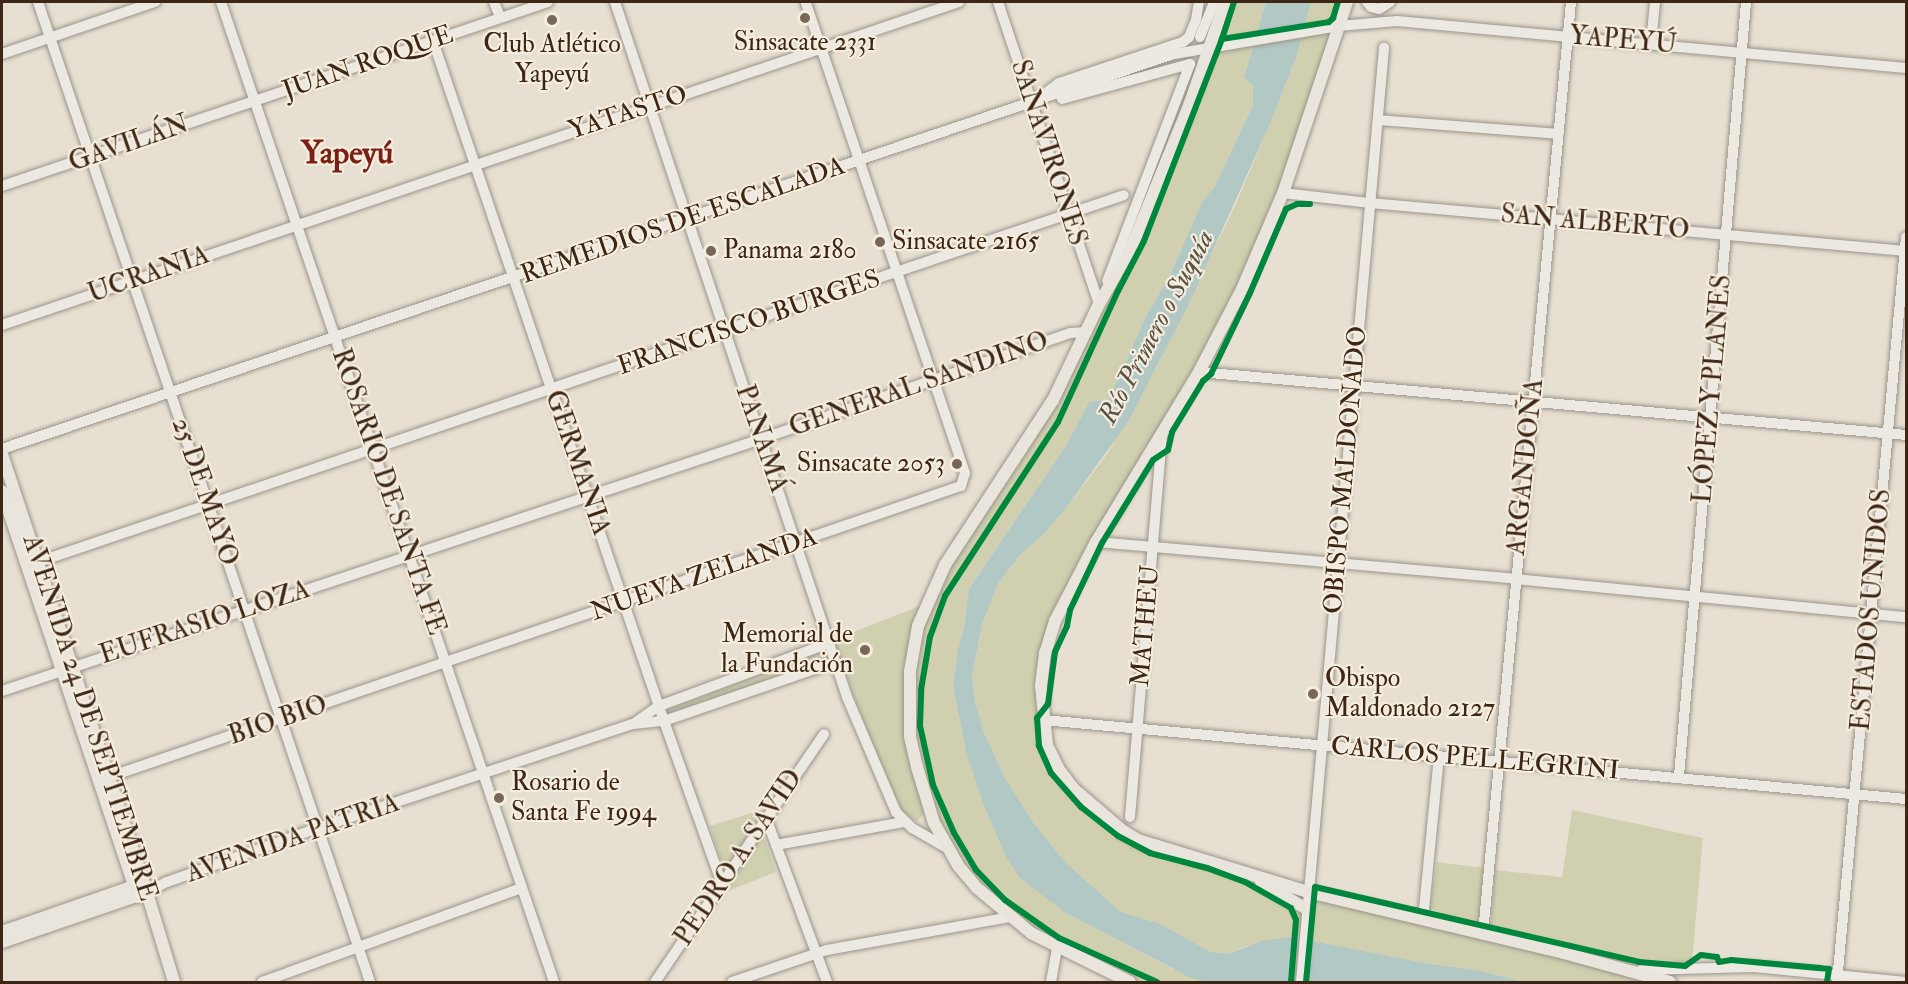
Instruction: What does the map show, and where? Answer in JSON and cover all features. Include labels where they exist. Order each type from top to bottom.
[{"type":"main road","points":[[1130,982],[1057,948],[1011,917],[978,888],[947,848],[924,795],[910,736],[910,671],[918,626],[945,565],[1053,400],[1099,304],[1132,246],[1213,47],[1225,2]]},
{"type":"main road","points":[[1347,2],[1283,193],[1242,289],[1199,372],[1096,542],[1067,596],[1048,639],[1041,686],[1047,745],[1062,775],[1080,795],[1138,840],[1308,892],[1483,933],[1670,982]]},
{"type":"main road","name":"AVENIDA 24 DE SEPTIEMBRE","points":[[2,452],[9,505],[66,668],[130,872],[141,890]]},
{"type":"main road","name":"AVENIDA 24 DE SEPTIEMBRE","points":[[2,491],[38,562],[66,668],[109,777],[141,890],[174,982]]},
{"type":"main road","points":[[1241,873],[1307,909]]},
{"type":"main road","name":"AVENIDA PATRIA","points":[[2,932],[141,890]]},
{"type":"main road","name":"AVENIDA PATRIA","points":[[2,942],[141,890]]},
{"type":"street","name":"25 DE MAYO","points":[[38,2],[370,982]]},
{"type":"street","points":[[2,54],[155,2]]},
{"type":"street","name":"ROSARIO DE SANTA FE","points":[[221,2],[554,982]]},
{"type":"street","points":[[494,2],[500,17]]},
{"type":"street","name":"JUAN ROQUE","points":[[255,102],[548,2]]},
{"type":"street","name":"PANAMÁ","points":[[615,2],[835,662],[890,801],[904,822],[947,848]]},
{"type":"street","points":[[806,2],[933,379]]},
{"type":"street","name":"YATASTO","points":[[297,225],[959,2]]},
{"type":"street","name":"SANAVIRONES","points":[[998,2],[1099,304]]},
{"type":"street","points":[[1194,37],[1199,2]]},
{"type":"street","points":[[1194,37],[1214,2]]},
{"type":"street","points":[[1367,2],[1371,7],[1379,9],[1390,2]]},
{"type":"street","name":"ARGANDOÑA","points":[[1483,933],[1570,2]]},
{"type":"street","points":[[1651,43],[1655,2]]},
{"type":"street","name":"LÓPEZ Y PLANES","points":[[1679,776],[1746,2]]},
{"type":"street","name":"YAPEYÚ","points":[[1321,29],[1397,21],[1906,68]]},
{"type":"street","name":"REMEDIOS DE ESCALADA","points":[[2,452],[1161,58],[1321,29]]},
{"type":"street","name":"REMEDIOS DE ESCALADA","points":[[1031,104],[1059,83],[1194,37]]},
{"type":"street","name":"GERMANIA","points":[[432,41],[664,721],[722,884]]},
{"type":"street","name":"OBISPO MALDONADO","points":[[1301,982],[1384,48]]},
{"type":"street","name":"REMEDIOS DE ESCALADA","points":[[1031,104],[1056,101],[1190,64],[1099,304]]},
{"type":"street","name":"GAVILÁN","points":[[2,186],[255,102]]},
{"type":"street","points":[[1378,120],[1558,134]]},
{"type":"street","name":"SAN ALBERTO","points":[[1283,193],[1370,203],[1906,251]]},
{"type":"street","name":"FRANCISCO BURGES","points":[[38,562],[1124,195]]},
{"type":"street","name":"UCRANIA","points":[[2,325],[297,225]]},
{"type":"street","name":"ESTADOS UNIDOS","points":[[1843,979],[1855,794],[1906,237]]},
{"type":"street","name":"GENERAL SANDINO","points":[[410,556],[1070,333],[1087,332]]},
{"type":"street","points":[[1199,372],[1906,435]]},
{"type":"street","name":"NUEVA ZELANDA","points":[[446,663],[961,486],[964,473],[933,379]]},
{"type":"street","name":"MATHEU","points":[[1130,817],[1162,435]]},
{"type":"street","points":[[1096,542],[1906,617]]},
{"type":"street","name":"EUFRASIO LOZA","points":[[2,691],[410,556]]},
{"type":"street","points":[[633,724],[659,706],[829,643]]},
{"type":"street","points":[[633,724],[664,721],[835,662]]},
{"type":"street","name":"BIO BIO","points":[[109,777],[446,663]]},
{"type":"street","name":"CARLOS PELLEGRINI","points":[[1043,720],[1439,757],[1679,776],[1906,799]]},
{"type":"street","name":"AVENIDA PATRIA","points":[[141,890],[318,828],[633,724]]},
{"type":"street","name":"PEDRO A. SAVID","points":[[655,982],[824,734]]},
{"type":"street","points":[[1424,919],[1439,757]]},
{"type":"street","points":[[766,818],[827,982]]},
{"type":"street","points":[[776,845],[904,822]]},
{"type":"street","points":[[262,982],[522,888]]},
{"type":"street","points":[[732,982],[816,953],[1011,917]]},
{"type":"street","points":[[1051,982],[1057,948]]},
{"type":"street","points":[[1626,969],[1655,972],[1744,966],[1843,979],[1906,982]]},
{"type":"green space","points":[[1225,2],[1266,2],[1244,77],[1253,86],[1253,105],[1215,186],[1203,200],[1170,275],[1145,318],[1109,399],[1089,402],[1067,444],[969,589],[953,687],[967,755],[1064,912],[1173,969],[1207,982],[1130,982],[1057,948],[958,865],[917,767],[910,671],[932,592],[1053,400],[1126,259]]},
{"type":"green space","points":[[1311,2],[1347,2],[1242,289],[1055,621],[1041,701],[1058,768],[1123,831],[1241,873],[1670,982],[1524,982],[1481,971],[1425,963],[1292,937],[1247,946],[1229,954],[1211,952],[1160,925],[1121,912],[1065,862],[1033,822],[1004,776],[984,732],[975,702],[972,675],[982,625],[998,584],[1020,555],[1045,533],[1066,508],[1107,454],[1158,365],[1234,208],[1269,126],[1297,55]]},
{"type":"green space","points":[[922,605],[906,736],[924,814],[917,821],[906,816],[898,805],[883,774],[833,640]]},
{"type":"green space","points":[[825,649],[828,658],[666,719],[664,711]]},
{"type":"green space","points":[[764,809],[725,871],[710,826]]},
{"type":"green space","points":[[1572,810],[1703,838],[1692,962],[1626,965],[1491,925],[1495,870],[1562,877]]},
{"type":"green space","points":[[762,831],[776,872],[728,891]]},
{"type":"green space","points":[[1437,862],[1485,868],[1478,925],[1430,909]]},
{"type":"water","name":"Río Primero o Suquía","points":[[1266,2],[1311,2],[1297,55],[1269,126],[1188,306],[1128,422],[1066,508],[1045,533],[1020,555],[998,584],[982,625],[972,675],[975,702],[984,732],[1004,776],[1033,822],[1065,862],[1121,912],[1160,924],[1211,952],[1229,954],[1261,941],[1292,937],[1425,963],[1481,971],[1524,982],[1207,982],[1191,978],[1064,912],[1020,878],[1006,857],[983,803],[967,755],[953,687],[969,589],[1067,444],[1089,402],[1109,399],[1145,318],[1170,275],[1203,200],[1215,186],[1253,105],[1253,86],[1244,77]]},
{"type":"cycle path","points":[[1157,982],[1059,938],[1005,900],[976,870],[954,833],[933,785],[920,726],[921,690],[930,637],[945,596],[1058,422],[1118,291],[1144,241],[1222,39],[1234,2]]},
{"type":"cycle path","points":[[1222,39],[1329,22],[1333,18],[1338,2]]},
{"type":"cycle path","points":[[1291,982],[1296,920],[1291,908],[1245,882],[1207,868],[1150,853],[1118,836],[1081,807],[1051,773],[1039,746],[1037,718],[1048,704],[1055,652],[1067,626],[1070,610],[1102,543],[1153,460],[1168,450],[1172,432],[1203,381],[1211,374],[1250,293],[1286,209],[1297,204],[1310,204]]},
{"type":"cycle path","points":[[1306,982],[1315,887],[1639,962],[1685,966],[1701,955],[1717,957],[1719,962],[1731,960],[1829,969],[1827,982]]},
{"type":"place","name":"Sinsacate 2331","points":[[805,18]]},
{"type":"place","name":"Club Atlético Yapeyú","points":[[552,20]]},
{"type":"place","name":"Sinsacate 2165","points":[[880,242]]},
{"type":"place","name":"Panama 2180","points":[[711,251]]},
{"type":"place","name":"Sinsacate 2053","points":[[957,464]]},
{"type":"place","name":"Memorial de la Fundación","points":[[865,650]]},
{"type":"place","name":"Obispo Maldonado 2127","points":[[1313,694]]},
{"type":"place","name":"Rosario de Santa Fe 1994","points":[[499,798]]},
{"type":"district","name":"Yapeyú","points":[[347,153]]}]
